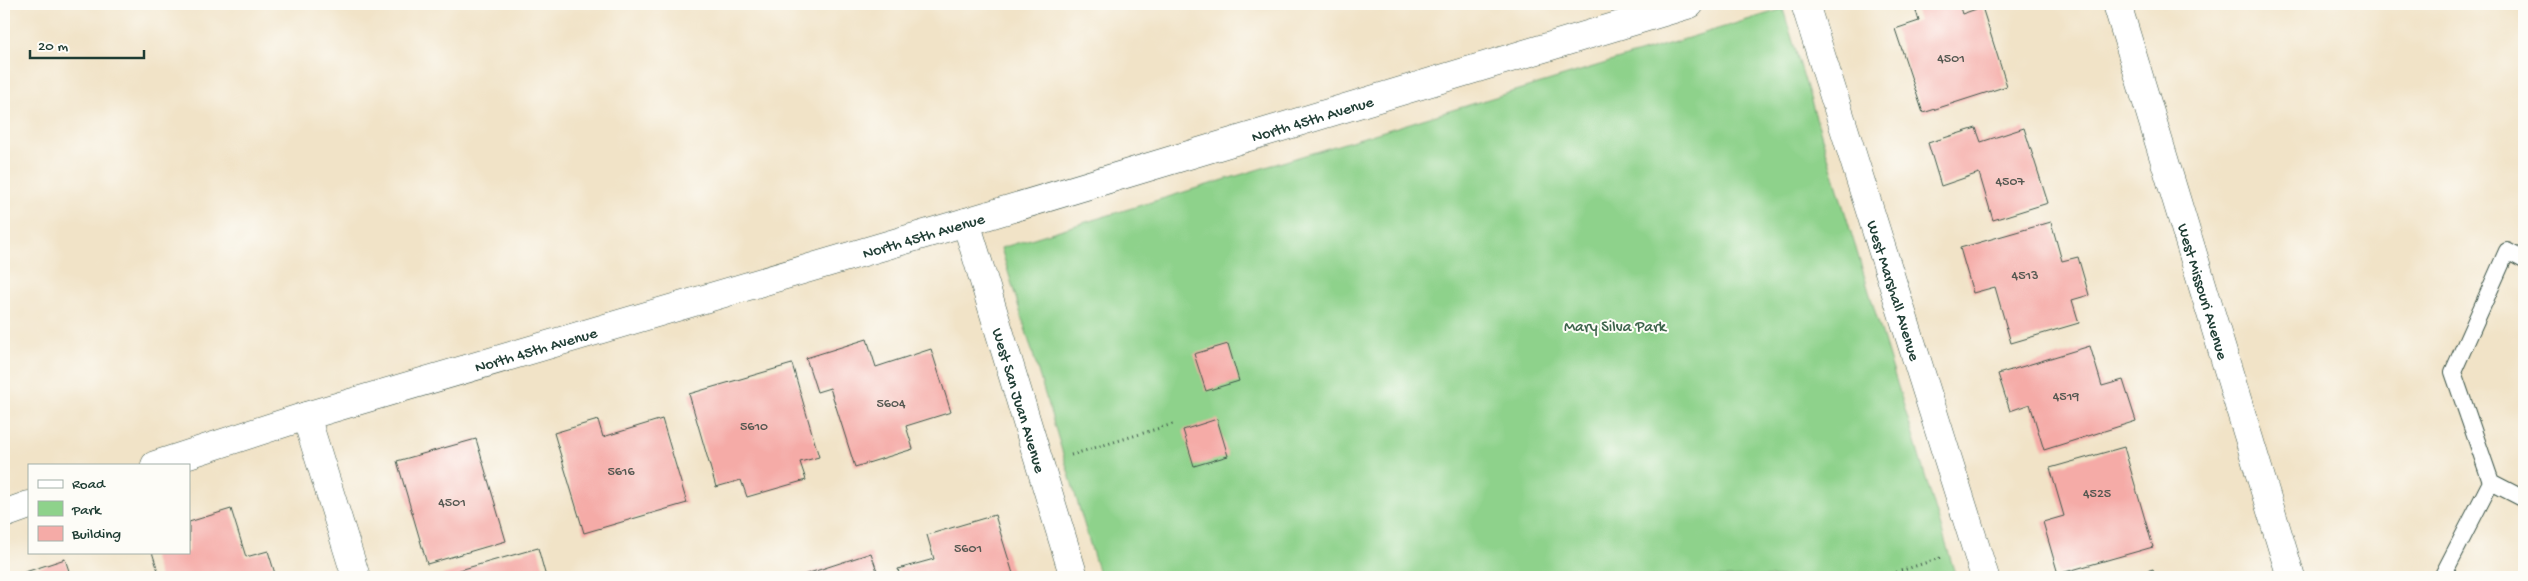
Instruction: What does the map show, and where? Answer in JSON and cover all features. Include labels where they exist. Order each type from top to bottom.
[{"type":"street","name":"North 45th Avenue","points":[[159,464],[306,416],[966,222],[1690,4]]},
{"type":"street","name":"West Marshall Avenue","points":[[1805,4],[1985,577]]},
{"type":"street","name":"West Missouri Avenue","points":[[2117,4],[2291,577]]},
{"type":"street","name":"West San Juan Avenue","points":[[966,222],[1074,577]]},
{"type":"street","points":[[306,416],[356,577]]},
{"type":"street","points":[[4,514],[28,506]]},
{"type":"lane","points":[[2524,260],[2507,251],[2452,372],[2492,482],[2524,499]]},
{"type":"lane","points":[[2442,577],[2492,482]]},
{"type":"path","points":[[1040,465],[1173,424]]},
{"type":"path","points":[[1882,577],[1975,546]]},
{"type":"green space","name":"Mary Silva Park","points":[[1783,9],[1956,577],[1100,577],[1001,248]]},
{"type":"building","points":[[1914,4],[1959,4],[1962,14],[1982,7],[2007,86],[1923,113],[1895,29],[1919,21]]},
{"type":"building","points":[[1976,128],[1981,142],[2024,128],[2048,203],[1993,220],[1979,173],[1941,186],[1928,143]]},
{"type":"building","points":[[2051,222],[2062,261],[2078,257],[2089,295],[2072,300],[2079,323],[2011,343],[1995,287],[1973,293],[1960,248]]},
{"type":"building","points":[[867,339],[876,367],[931,349],[951,412],[906,426],[913,449],[855,467],[830,388],[817,392],[806,358]]},
{"type":"building","points":[[1228,344],[1239,381],[1206,391],[1194,354]]},
{"type":"building","points":[[2090,346],[2102,386],[2123,380],[2136,421],[2044,450],[2030,404],[2010,411],[1998,374]]},
{"type":"building","points":[[792,364],[819,457],[800,462],[806,480],[747,497],[741,480],[716,487],[689,394]]},
{"type":"building","points":[[662,419],[687,503],[584,533],[554,433],[598,420],[603,437]]},
{"type":"building","points":[[1217,419],[1228,456],[1194,466],[1183,430]]},
{"type":"building","points":[[476,439],[506,541],[427,564],[397,461]]},
{"type":"building","points":[[2124,447],[2153,547],[2058,574],[2043,522],[2064,516],[2050,468]]},
{"type":"building","points":[[231,509],[246,557],[268,551],[276,577],[175,577],[175,575],[160,577],[153,554],[190,554],[190,522]]},
{"type":"building","points":[[995,515],[1014,577],[900,577],[898,569],[934,559],[927,535]]},
{"type":"building","points":[[538,548],[546,577],[435,577]]},
{"type":"building","points":[[871,553],[879,577],[797,577]]},
{"type":"building","points":[[65,559],[71,577],[10,577]]},
{"type":"building","points":[[2153,569],[2155,577],[2127,577]]}]
